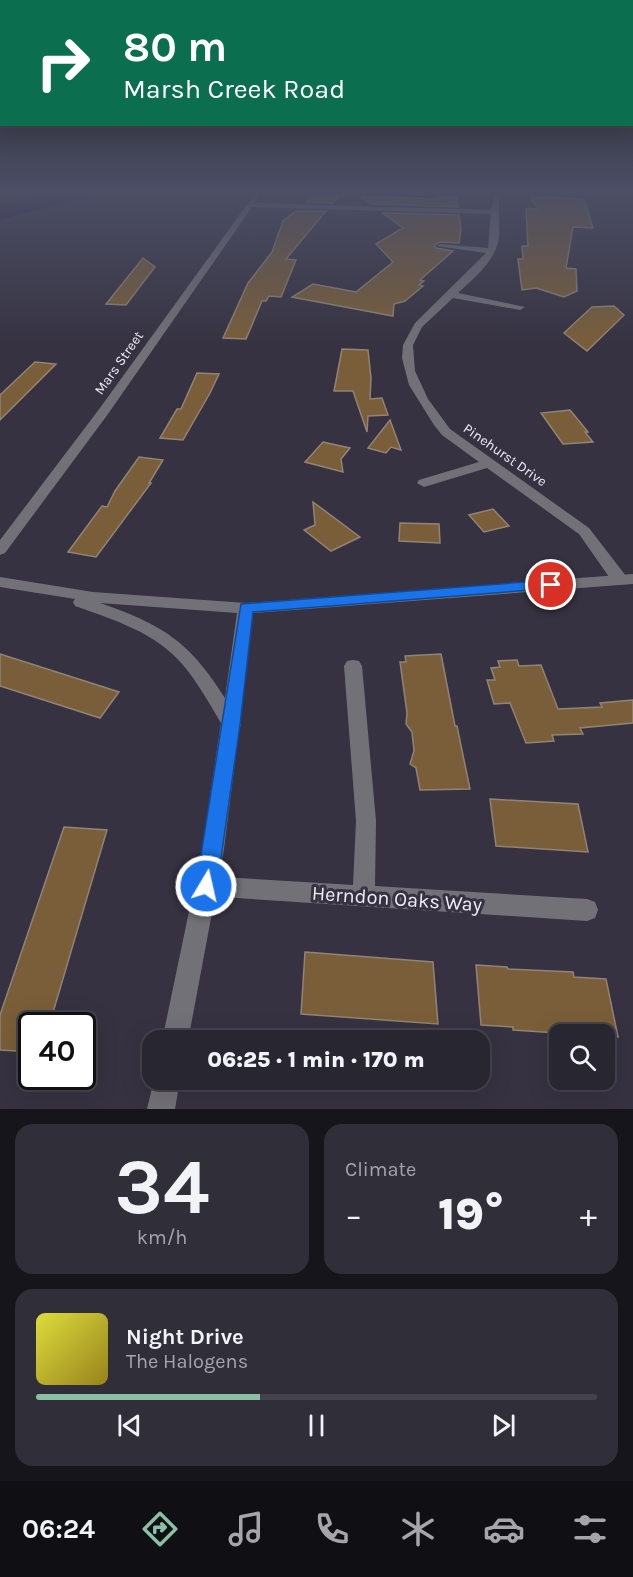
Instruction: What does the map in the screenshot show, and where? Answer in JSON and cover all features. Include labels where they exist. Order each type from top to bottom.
[{"type":"street","name":"Mars Street","points":[[0,550],[223,244]]},
{"type":"street","points":[[440,246],[491,251],[493,244]]},
{"type":"street","name":"Pinehurst Drive","points":[[491,251],[453,295],[412,334],[406,353],[416,384],[434,418],[446,432],[584,531],[627,579]]},
{"type":"street","points":[[453,295],[520,308]]},
{"type":"street","points":[[424,483],[488,463]]},
{"type":"street","points":[[0,582],[50,591],[139,601],[246,608],[627,579]]},
{"type":"street","points":[[50,591],[110,611],[152,630],[168,641],[182,652],[200,675],[232,725]]},
{"type":"street","points":[[177,1030],[206,886],[232,725],[246,608]]},
{"type":"street","points":[[353,666],[366,821],[364,897]]},
{"type":"street","name":"Herndon Oaks Way","points":[[206,886],[587,910]]},
{"type":"street","points":[[161,1109],[165,1090]]},
{"type":"building","points":[[275,244],[299,244],[286,259],[296,260],[281,297],[269,296],[266,301],[262,301],[246,339],[223,338],[248,283],[272,252]]},
{"type":"building","points":[[376,244],[436,244],[434,245],[436,248],[453,251],[420,280],[424,281],[419,285],[423,286],[405,301],[394,304],[393,316],[292,297],[313,284],[356,292],[393,262]]},
{"type":"building","points":[[528,244],[570,244],[566,268],[576,269],[577,291],[564,297],[536,288],[522,290],[518,259],[523,259],[522,246],[528,246]]},
{"type":"building","points":[[143,258],[155,267],[126,305],[106,304]]},
{"type":"building","points":[[614,306],[624,315],[587,351],[564,333],[592,307]]},
{"type":"building","points":[[342,349],[368,350],[371,378],[370,399],[382,398],[388,415],[368,416],[367,432],[353,391],[334,391]]},
{"type":"building","points":[[35,362],[56,364],[0,420],[0,395]]},
{"type":"building","points":[[197,373],[219,374],[183,440],[160,438],[177,409],[181,409]]},
{"type":"building","points":[[570,410],[593,442],[563,444],[541,413]]},
{"type":"building","points":[[390,420],[401,450],[391,447],[386,453],[368,448]]},
{"type":"building","points":[[323,442],[350,448],[341,459],[343,472],[305,462]]},
{"type":"building","points":[[139,457],[163,460],[149,483],[151,483],[96,557],[68,552],[102,506],[107,507],[115,491]]},
{"type":"building","points":[[313,502],[360,537],[331,551],[304,530],[315,525]]},
{"type":"building","points":[[493,509],[509,526],[484,532],[469,515]]},
{"type":"building","points":[[400,523],[439,524],[440,543],[399,541]]},
{"type":"building","points":[[0,654],[119,692],[100,718],[0,686]]},
{"type":"building","points":[[441,654],[470,789],[420,790],[416,768],[410,764],[414,751],[412,732],[406,724],[407,713],[400,662],[406,662],[405,656]]},
{"type":"building","points":[[517,660],[519,666],[541,665],[558,709],[602,707],[600,703],[633,700],[633,723],[580,728],[583,734],[552,735],[554,741],[526,743],[510,703],[494,704],[487,680],[495,680],[491,668],[500,667],[498,661]]},
{"type":"building","points":[[490,799],[578,804],[588,852],[496,846]]},
{"type":"building","points":[[64,827],[107,830],[53,1012],[18,1012],[18,1051],[0,1050],[0,1015]]},
{"type":"building","points":[[305,952],[433,962],[438,1024],[301,1014]]},
{"type":"building","points":[[476,965],[573,972],[574,977],[606,979],[618,1037],[615,1037],[615,1024],[549,1024],[549,1032],[481,1025]]},
{"type":"route","points":[[206,886],[232,725],[246,608],[551,585]]}]
